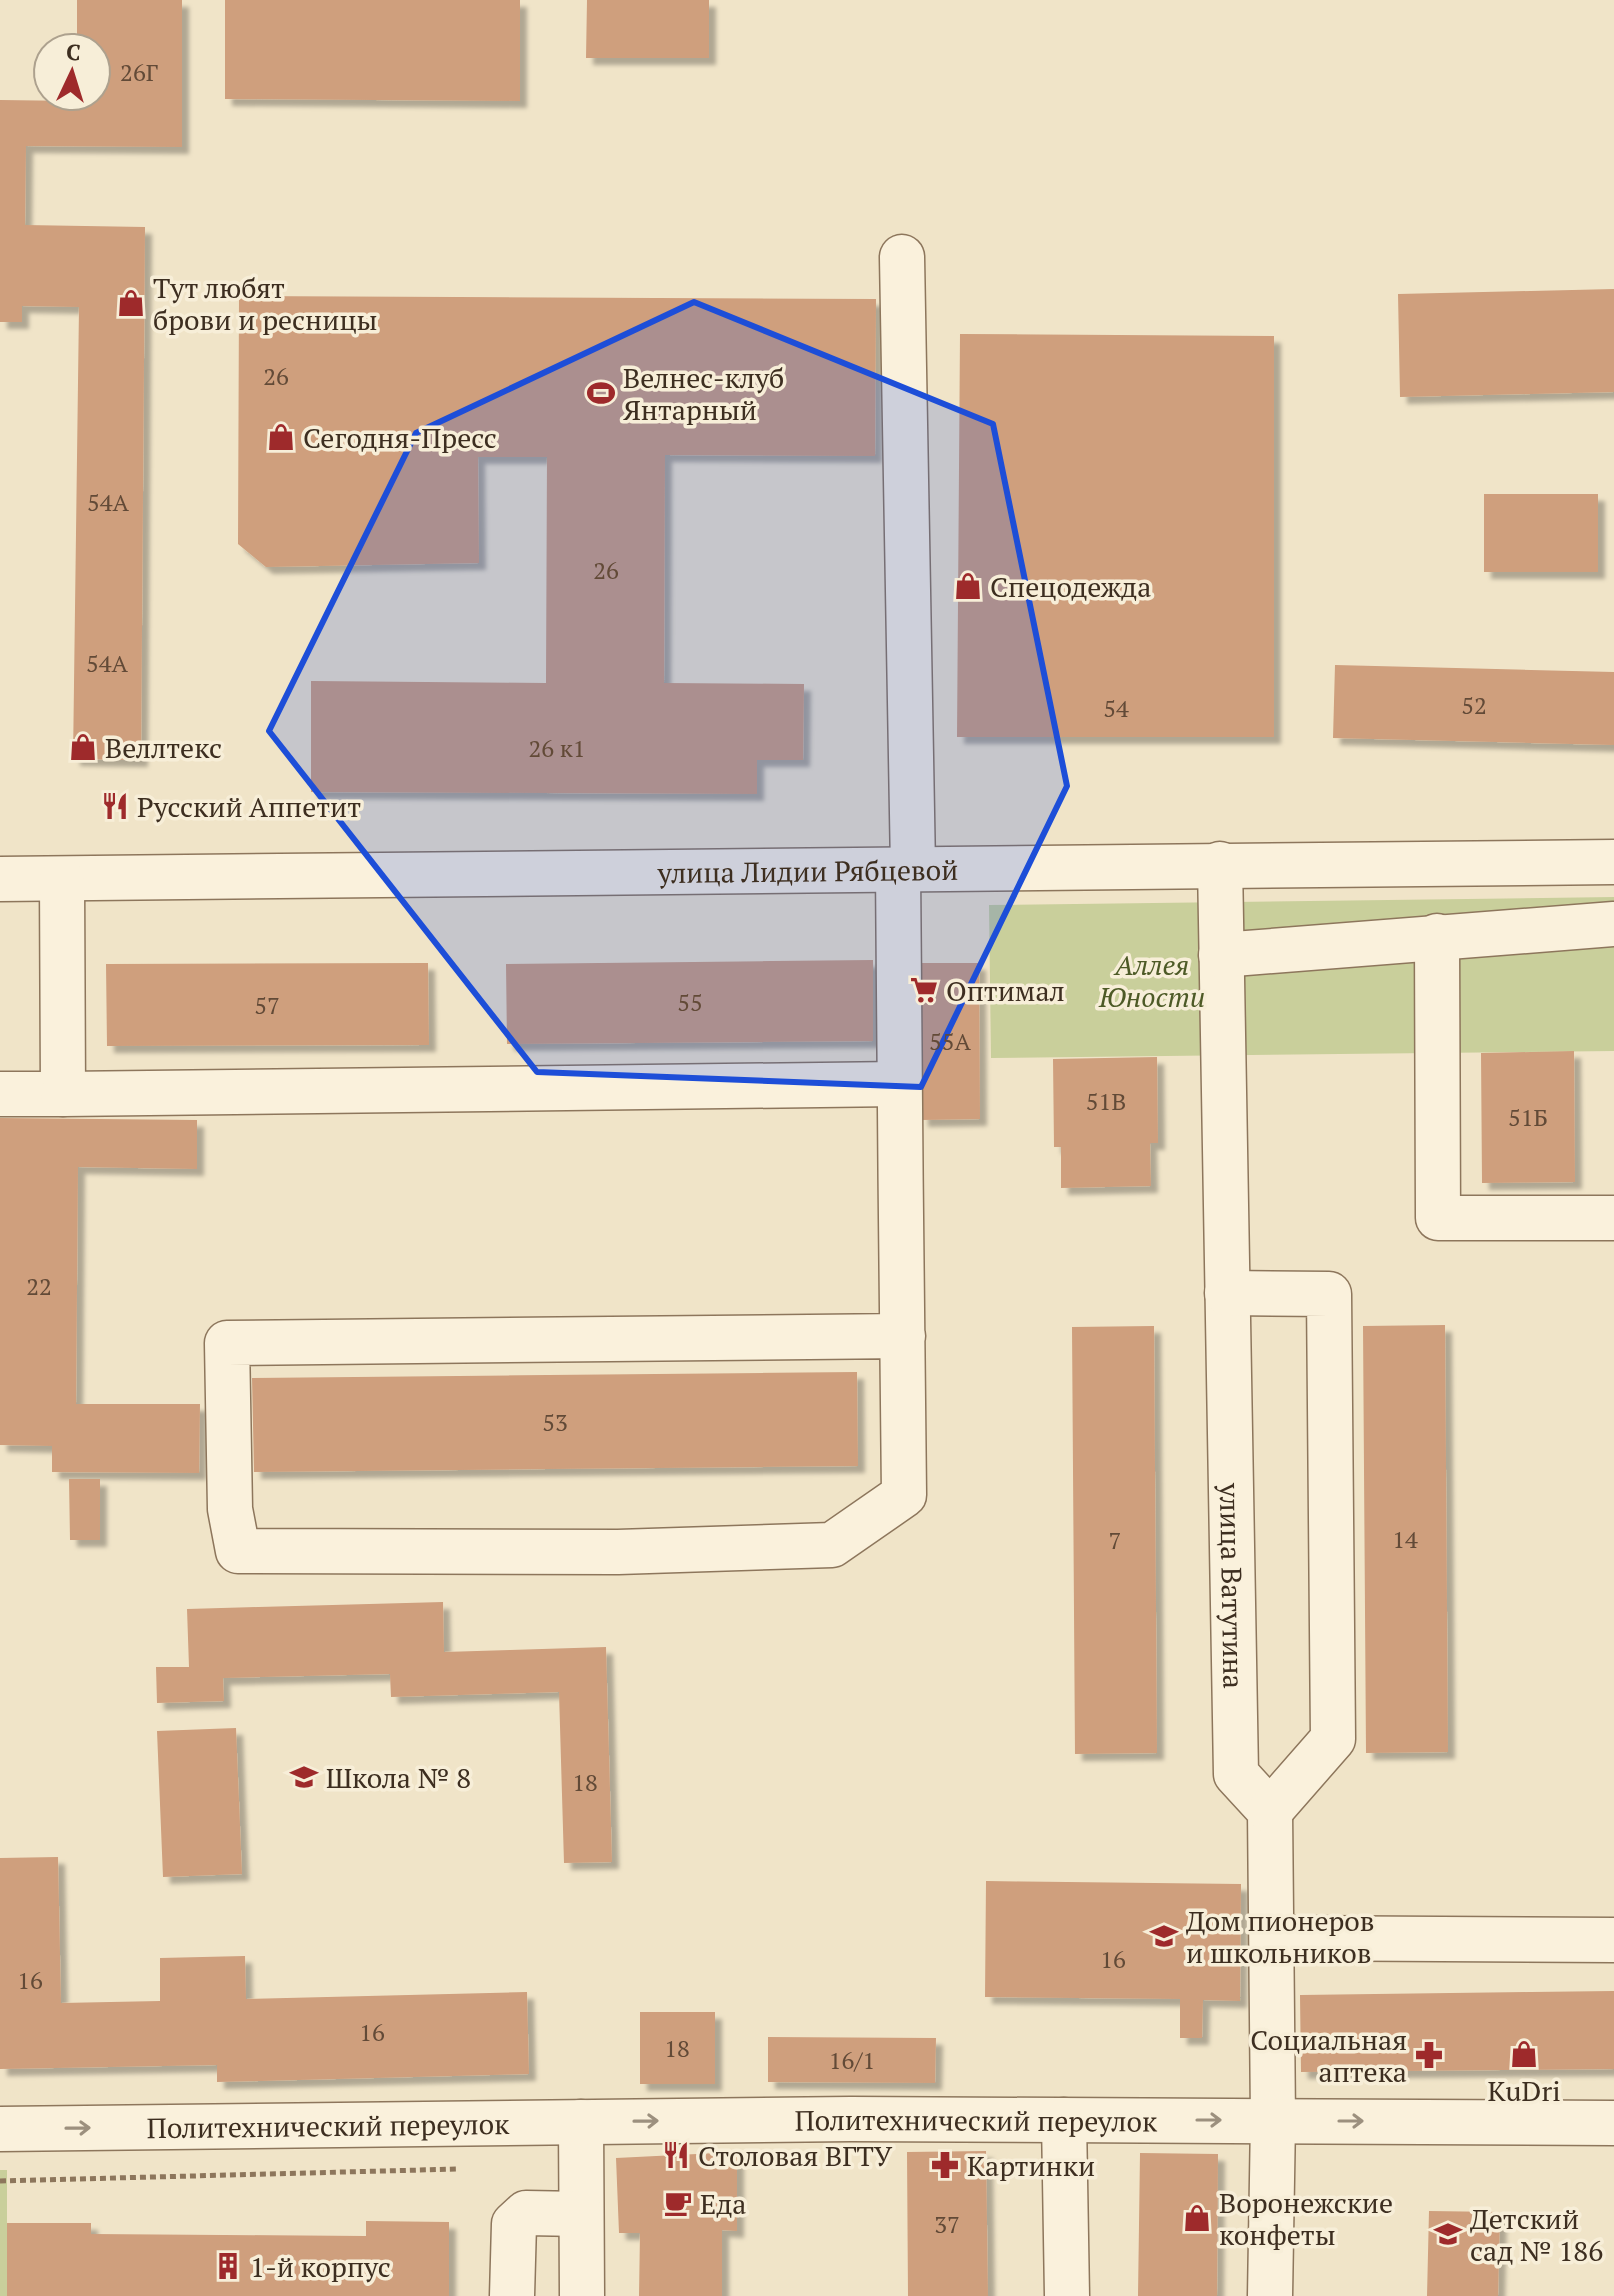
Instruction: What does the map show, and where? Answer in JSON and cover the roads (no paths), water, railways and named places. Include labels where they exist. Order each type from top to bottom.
[{"type":"street","points":[[902,257],[906,868],[899,1084],[903,1336],[904,1495],[832,1545],[618,1552],[238,1551],[230,1509],[227,1343],[903,1336]]},
{"type":"street","name":"улица Лидии Рябцевой","points":[[0,879],[1614,862]]},
{"type":"street","name":"улица Ватутина","points":[[1220,864],[1236,1774],[1270,1811]]},
{"type":"street","points":[[62,880],[63,1094]]},
{"type":"street","points":[[1221,955],[1614,924]]},
{"type":"street","points":[[1437,936],[1438,1218],[1614,1218]]},
{"type":"street","points":[[0,1094],[899,1084]]},
{"type":"street","points":[[1227,1293],[1329,1294],[1333,1739],[1270,1811],[1273,2120],[1270,2296]]},
{"type":"street","points":[[1272,1938],[1614,1940]]},
{"type":"street","points":[[1064,2120],[1067,2296]]},
{"type":"street","name":"Политехнический переулок","points":[[0,2129],[1064,2120],[1614,2123]]},
{"type":"street","points":[[581,2122],[582,2296]]},
{"type":"street","points":[[512,2296],[514,2224],[518,2217],[526,2213],[581,2214]]},
{"type":"place","name":"Тут любят брови и ресницы","points":[[131,303]]},
{"type":"place","name":"Велнес-клуб Янтарный","points":[[601,393]]},
{"type":"place","name":"Сегодня-Пресс","points":[[281,437]]},
{"type":"place","name":"Спецодежда","points":[[968,586]]},
{"type":"place","name":"Веллтекс","points":[[83,747]]},
{"type":"place","name":"Русский Аппетит","points":[[115,806]]},
{"type":"place","name":"Оптимал","points":[[924,990]]},
{"type":"place","name":"Школа № 8","points":[[304,1777]]},
{"type":"place","name":"Дом пионеров и школьников","points":[[1164,1936]]},
{"type":"place","name":"KuDri","points":[[1524,2054]]},
{"type":"place","name":"Социальная аптека","points":[[1429,2055]]},
{"type":"place","name":"Столовая ВГТУ","points":[[676,2155]]},
{"type":"place","name":"Картинки","points":[[945,2165]]},
{"type":"place","name":"Еда","points":[[678,2203]]},
{"type":"place","name":"Воронежские конфеты","points":[[1197,2218]]},
{"type":"place","name":"Детский сад № 186","points":[[1448,2234]]},
{"type":"place","name":"1-й корпус","points":[[228,2266]]},
{"type":"park label","name":"Аллея Юности","points":[[1152,980]]}]
